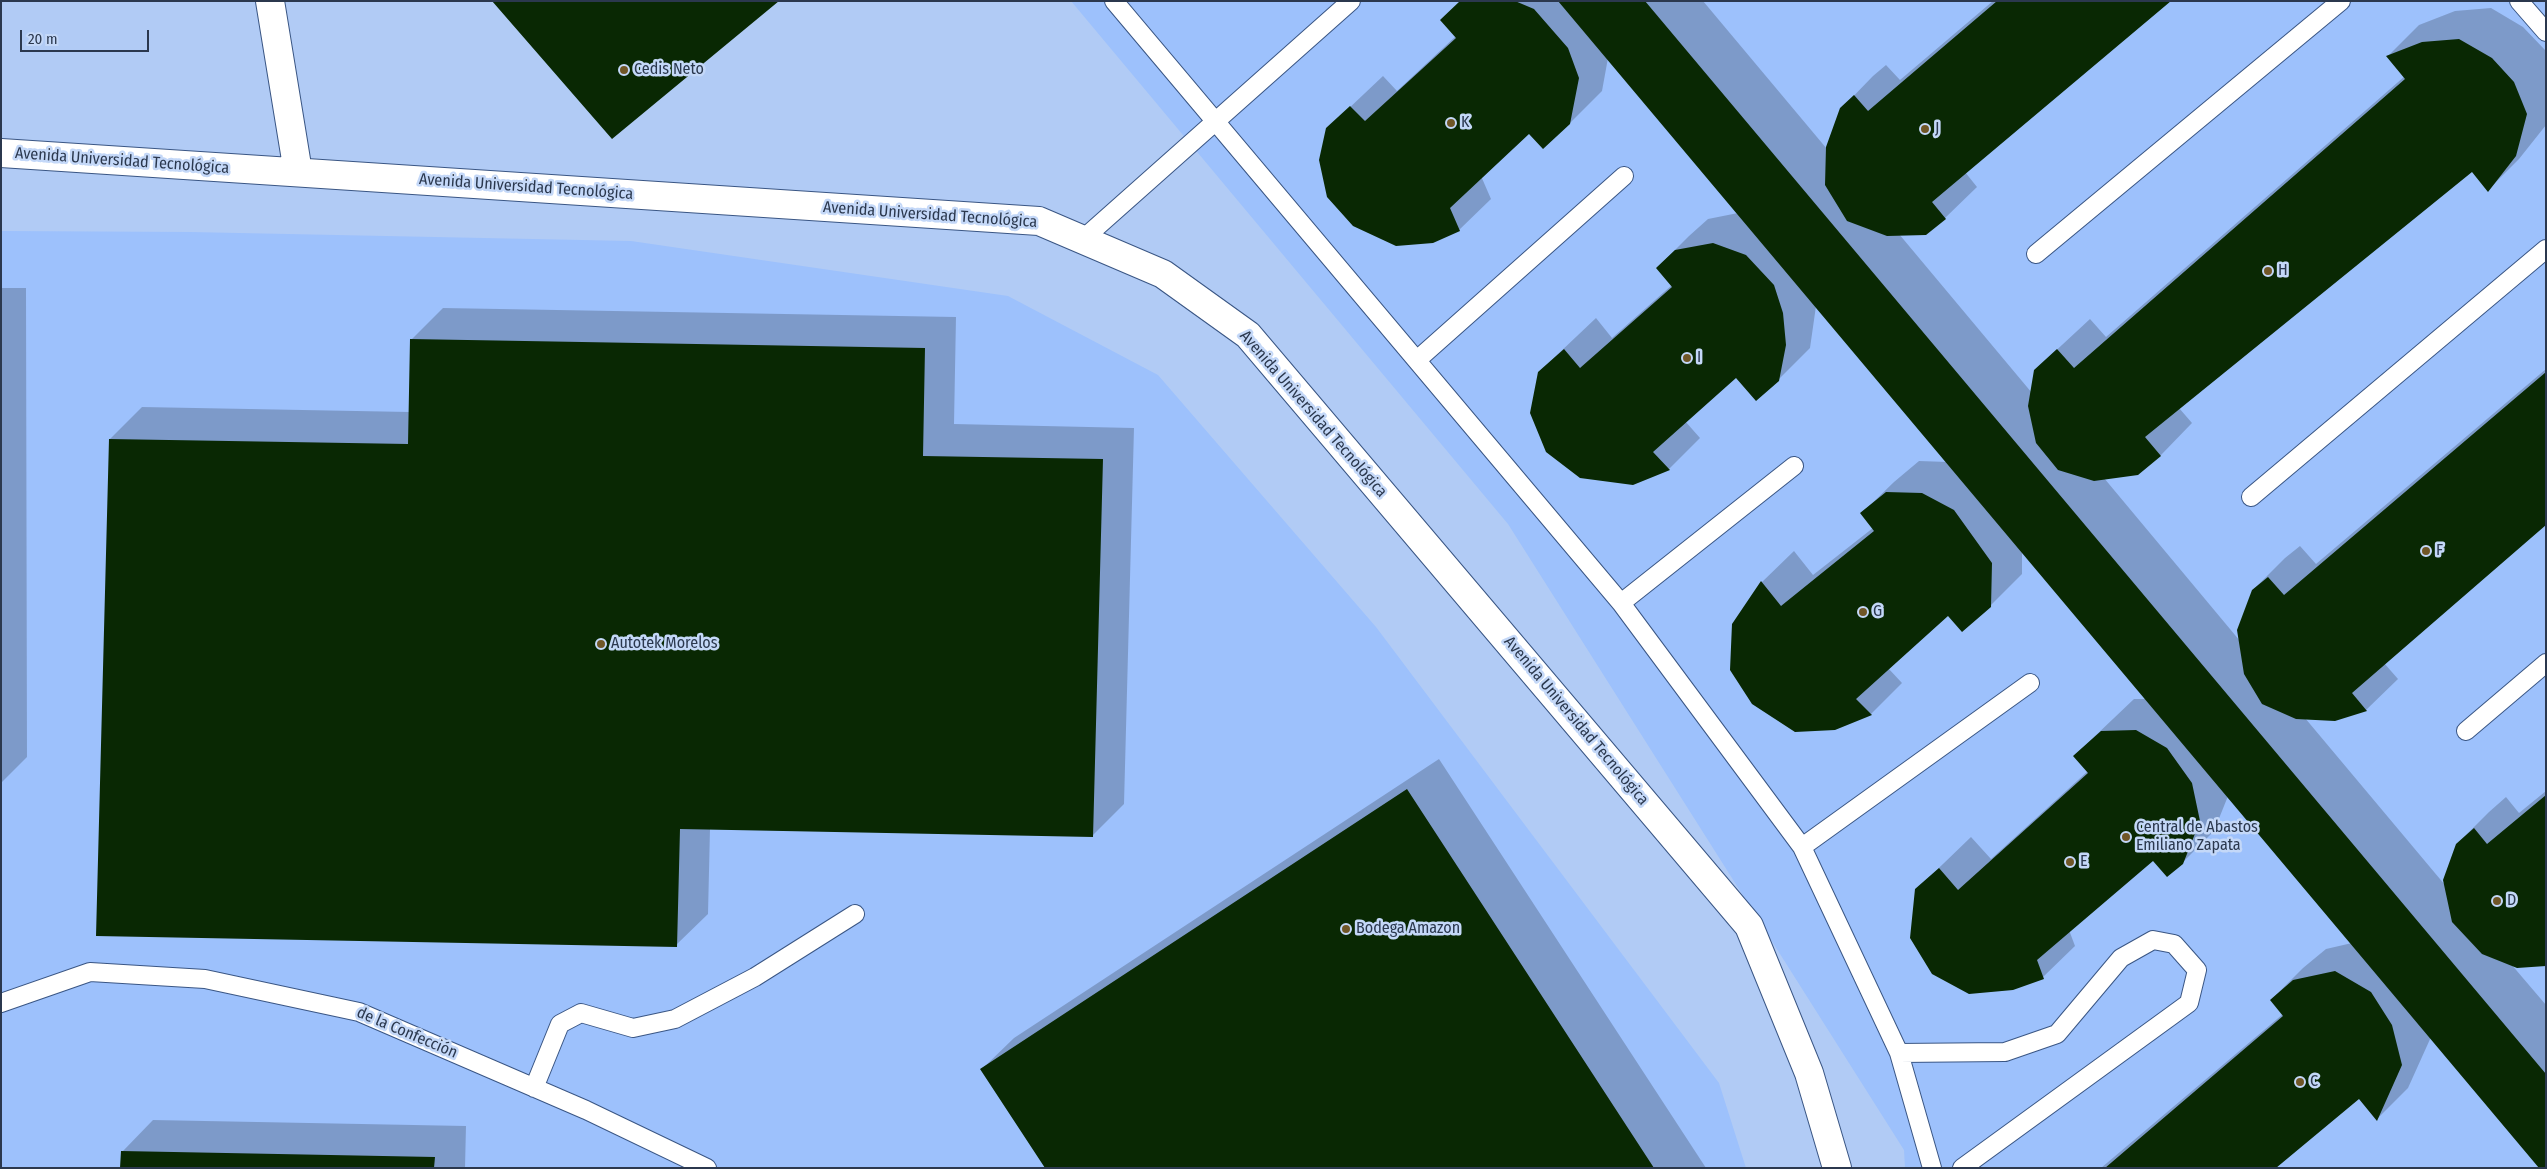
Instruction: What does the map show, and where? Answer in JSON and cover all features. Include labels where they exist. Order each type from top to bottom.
[{"type":"street","points":[[270,1],[298,172]]},
{"type":"street","name":"Avenida Universidad Tecnológica","points":[[1,153],[1039,221],[1163,274],[1248,335],[1750,926],[1809,1073],[1837,1168]]},
{"type":"lane","points":[[1114,1],[1621,602],[1802,848],[1899,1053],[1932,1168]]},
{"type":"lane","points":[[1082,240],[1351,1]]},
{"type":"lane","points":[[2036,254],[2341,1]]},
{"type":"lane","points":[[2519,1],[2546,32]]},
{"type":"lane","points":[[1417,360],[1624,176]]},
{"type":"lane","points":[[2251,497],[2546,250]]},
{"type":"lane","points":[[1621,602],[1794,466]]},
{"type":"lane","points":[[2466,731],[2546,663]]},
{"type":"lane","points":[[1802,848],[2030,683]]},
{"type":"lane","points":[[534,1088],[560,1024],[581,1012],[632,1028],[675,1019],[755,977],[855,914]]},
{"type":"lane","points":[[1899,1053],[2006,1052],[2056,1034],[2121,958],[2153,940],[2174,944],[2197,970],[2189,1003],[1962,1168]]},
{"type":"lane","name":"de la Confección","points":[[1,1003],[90,972],[204,979],[359,1012],[534,1088],[707,1168]]},
{"type":"shaded area","name":"Central de Abastos Emiliano Zapata","points":[[1071,1],[2546,1],[2546,1168],[1905,1168],[1904,1150],[1508,524]]},
{"type":"shaded area","points":[[1,231],[190,232],[631,241],[1008,296],[1158,375],[1376,627],[1719,1083],[1746,1168],[1,1168]]},
{"type":"building","name":"Cedis Neto","points":[[492,1],[779,1],[612,139]]},
{"type":"building","name":"K","points":[[1460,1],[1515,1],[1534,9],[1568,48],[1579,78],[1570,124],[1543,149],[1529,134],[1450,208],[1460,231],[1433,243],[1396,246],[1353,226],[1327,197],[1319,160],[1326,128],[1350,106],[1365,121],[1456,38],[1440,20]]},
{"type":"building","points":[[1558,1],[1645,1],[2546,1074],[2546,1168],[2539,1168]]},
{"type":"building","name":"J","points":[[1997,1],[2171,1],[1932,202],[1946,219],[1926,235],[1887,236],[1847,221],[1825,185],[1826,147],[1840,108],[1854,95],[1868,111]]},
{"type":"building","name":"H","points":[[2459,39],[2492,58],[2514,82],[2527,114],[2516,156],[2488,192],[2472,172],[2145,437],[2161,456],[2138,475],[2094,481],[2058,470],[2036,443],[2028,406],[2034,370],[2057,349],[2074,368],[2405,79],[2386,56],[2422,42]]},
{"type":"building","name":"I","points":[[1713,243],[1746,255],[1774,285],[1783,313],[1786,345],[1779,381],[1756,401],[1736,378],[1653,452],[1670,470],[1633,485],[1580,478],[1546,452],[1530,413],[1538,372],[1564,349],[1580,368],[1672,287],[1656,268],[1675,250]]},
{"type":"building","name":"Autotek Morelos","points":[[410,339],[925,348],[923,456],[1103,459],[1093,837],[680,829],[677,947],[96,936],[109,439],[408,444]]},
{"type":"building","name":"F","points":[[2546,372],[2546,525],[2352,693],[2367,711],[2335,721],[2296,719],[2262,704],[2244,674],[2237,630],[2252,590],[2268,577],[2284,595]]},
{"type":"building","name":"G","points":[[1886,492],[1922,493],[1954,510],[1992,563],[1991,607],[1962,632],[1948,616],[1856,699],[1872,715],[1835,730],[1795,732],[1752,704],[1730,670],[1732,624],[1761,581],[1781,606],[1874,531],[1860,513]]},
{"type":"building","name":"E","points":[[2136,730],[2167,748],[2192,783],[2200,821],[2183,864],[2167,877],[2153,861],[2037,960],[2044,979],[2013,990],[1969,994],[1932,974],[1910,938],[1915,889],[1939,868],[1958,890],[2088,773],[2073,756],[2101,731]]},
{"type":"building","name":"Bodega Amazon","points":[[1407,789],[1654,1168],[1045,1168],[980,1069]]},
{"type":"building","name":"D","points":[[2546,795],[2546,966],[2517,968],[2482,954],[2452,922],[2443,880],[2456,844],[2474,828],[2487,844]]},
{"type":"building","name":"C","points":[[2335,971],[2371,992],[2392,1025],[2402,1065],[2377,1121],[2359,1099],[2276,1168],[2105,1168],[2283,1016],[2270,1000],[2293,980]]},
{"type":"building","points":[[121,1151],[435,1157],[434,1168],[120,1168]]},
{"type":"place","name":"Cedis Neto","points":[[624,70]]},
{"type":"place","name":"K","points":[[1451,123]]},
{"type":"place","name":"J","points":[[1925,129]]},
{"type":"place","name":"H","points":[[2268,271]]},
{"type":"place","name":"I","points":[[1687,358]]},
{"type":"place","name":"F","points":[[2426,551]]},
{"type":"place","name":"G","points":[[1863,612]]},
{"type":"place","name":"Autotek Morelos","points":[[601,644]]},
{"type":"place","name":"Central de Abastos Emiliano Zapata","points":[[2126,837]]},
{"type":"place","name":"E","points":[[2070,862]]},
{"type":"place","name":"D","points":[[2497,901]]},
{"type":"place","name":"Bodega Amazon","points":[[1346,929]]},
{"type":"place","name":"C","points":[[2300,1082]]}]
